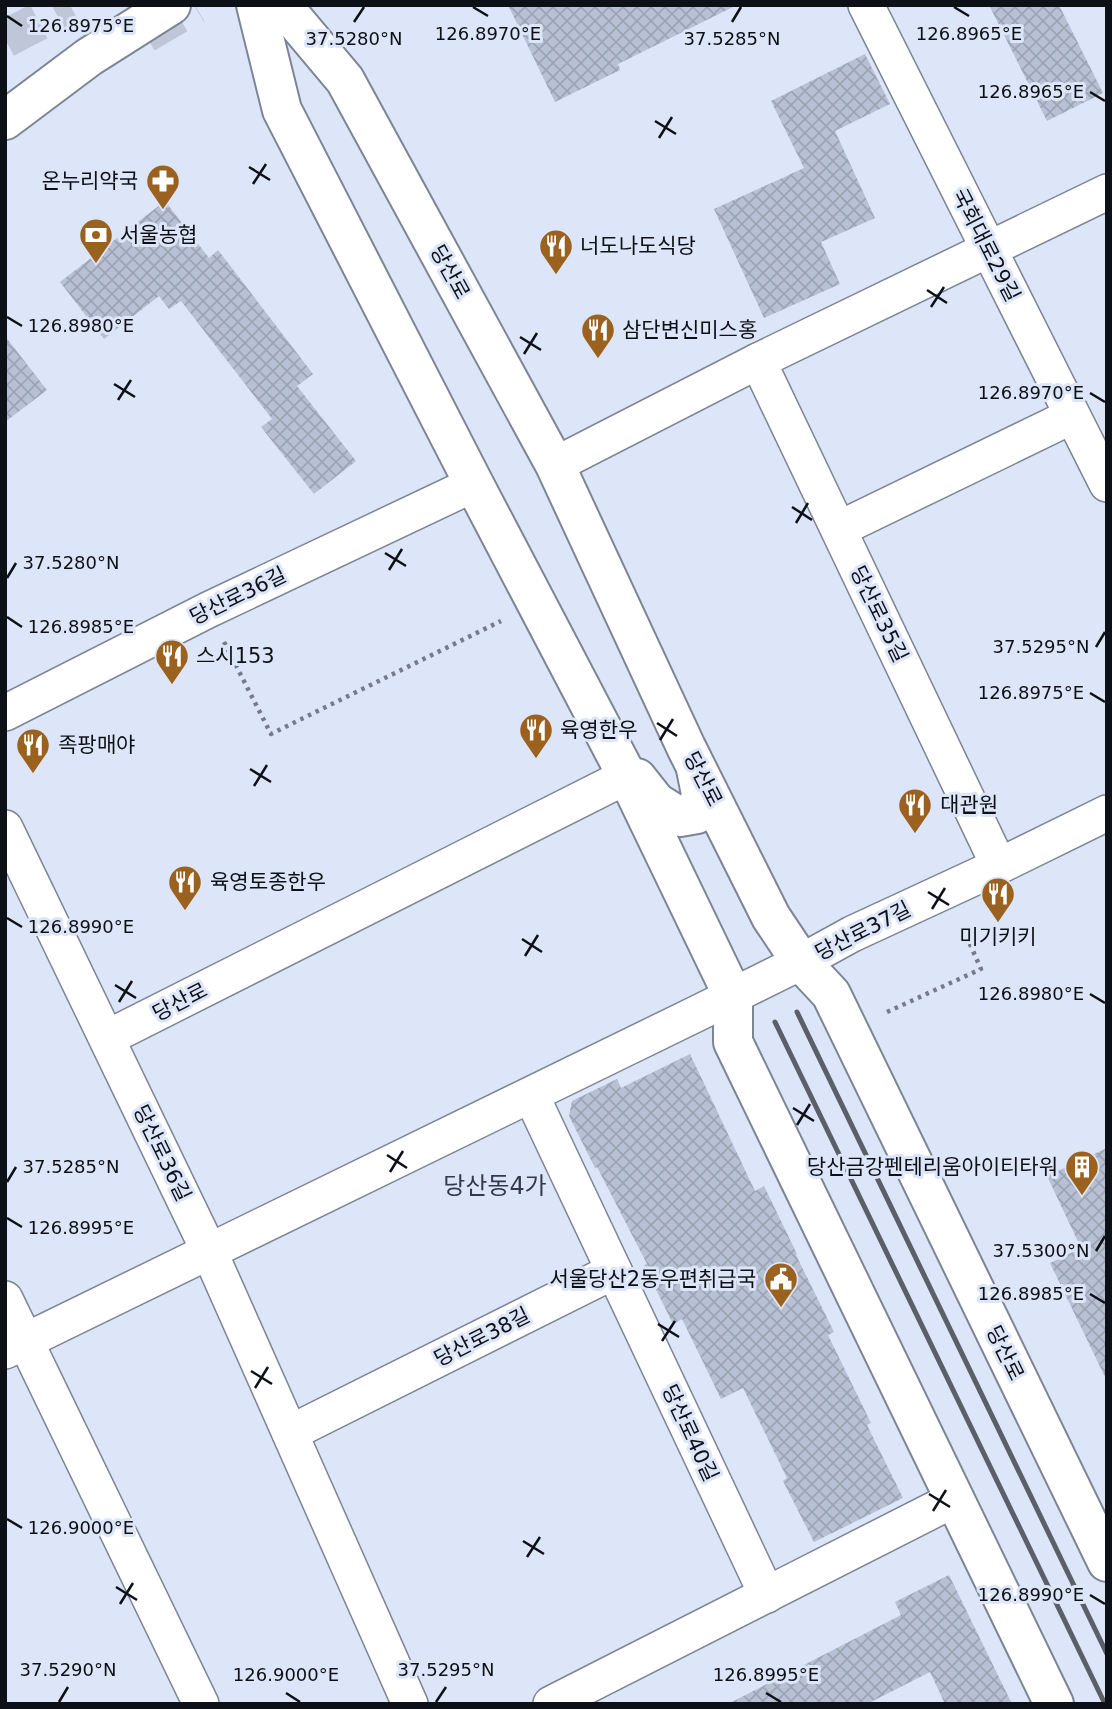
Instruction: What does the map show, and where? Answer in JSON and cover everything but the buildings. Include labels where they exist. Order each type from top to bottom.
[{"type":"main road","points":[[5,120],[89,57],[171,5]]},
{"type":"main road","points":[[256,5],[282,110],[474,485],[619,759],[733,996],[733,1042],[1054,1704]]},
{"type":"main road","name":"당산로","points":[[282,5],[345,79],[555,465],[695,763],[771,917],[801,962],[831,994],[1107,1562]]},
{"type":"main road","points":[[619,759],[656,802],[680,817],[697,814],[701,794],[695,763]]},
{"type":"street","name":"국회대로29길","points":[[866,5],[1107,484]]},
{"type":"street","points":[[555,465],[758,361],[1107,192]]},
{"type":"street","name":"당산로35길","points":[[758,361],[999,866]]},
{"type":"street","points":[[839,529],[1073,416]]},
{"type":"street","name":"당산로36길","points":[[5,713],[208,610],[474,485]]},
{"type":"street","name":"당산로","points":[[107,1038],[619,759]]},
{"type":"street","name":"당산로37길","points":[[733,996],[852,933],[1107,813]]},
{"type":"street","name":"당산로36길","points":[[5,828],[209,1251]]},
{"type":"street","points":[[15,1346],[733,996]]},
{"type":"street","points":[[531,1095],[614,1270]]},
{"type":"street","points":[[209,1251],[410,1704]]},
{"type":"street","name":"당산로38길","points":[[290,1433],[614,1270]]},
{"type":"street","name":"당산로40길","points":[[614,1270],[767,1595]]},
{"type":"street","points":[[5,1299],[15,1346],[201,1704]]},
{"type":"street","points":[[551,1704],[955,1499]]},
{"type":"path","points":[[208,610],[271,734],[501,621]]},
{"type":"path","points":[[887,1012],[981,969],[946,891]]},
{"type":"tunnel","points":[[5,39],[70,5]]},
{"type":"tunnel","points":[[145,34],[195,5]]},
{"type":"railway","points":[[797,1012],[1107,1654]]},
{"type":"railway","points":[[775,1022],[1105,1704]]},
{"type":"place","name":"온누리약국","points":[[163,211]]},
{"type":"place","name":"서울농협","points":[[96,265]]},
{"type":"place","name":"너도나도식당","points":[[556,276]]},
{"type":"place","name":"삼단변신미스홍","points":[[598,360]]},
{"type":"place","name":"스시153","points":[[172,686]]},
{"type":"place","name":"육영한우","points":[[536,760]]},
{"type":"place","name":"족팡매야","points":[[33,775]]},
{"type":"place","name":"대관원","points":[[915,835]]},
{"type":"place","name":"육영토종한우","points":[[185,912]]},
{"type":"place","name":"미기키키","points":[[998,924]]},
{"type":"place","name":"당산금강펜테리움아이티타워","points":[[1082,1197]]},
{"type":"place","name":"서울당산2동우편취급국","points":[[781,1309]]},
{"type":"district","name":"당산동4가","points":[[495,1186]]}]
